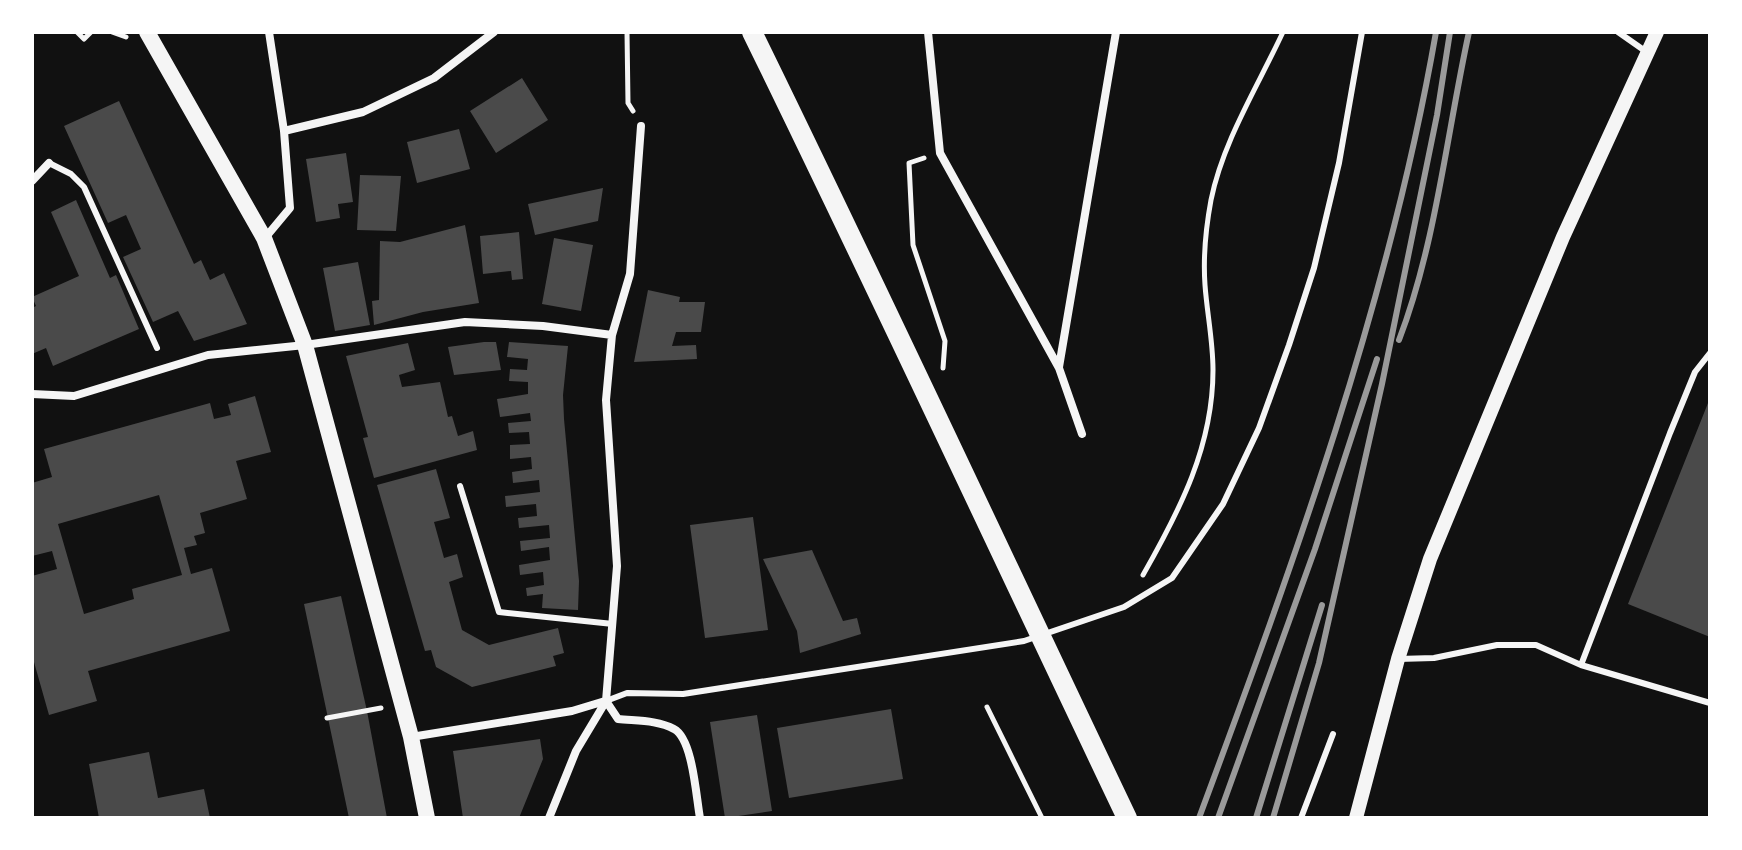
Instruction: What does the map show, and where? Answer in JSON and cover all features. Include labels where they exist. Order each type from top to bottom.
[{"type":"main road","points":[[147,32],[264,238],[305,345],[411,737],[427,818]]},
{"type":"main road","points":[[752,32],[896,325],[945,436],[1127,818]]},
{"type":"street","points":[[264,238],[290,208],[284,131],[269,32]]},
{"type":"street","points":[[284,131],[363,112],[434,78],[494,32]]},
{"type":"street","points":[[928,32],[940,153],[1059,368],[1082,434]]},
{"type":"street","points":[[1059,368],[1116,32]]},
{"type":"street","points":[[1356,818],[1398,659],[1430,559],[1563,237],[1657,32]]},
{"type":"street","points":[[549,818],[576,751],[606,701],[617,566],[606,400],[612,335],[630,274],[641,126]]},
{"type":"street","points":[[32,181],[49,163]]},
{"type":"street","points":[[32,394],[74,396],[208,355],[305,345],[465,322],[543,326],[612,335]]},
{"type":"street","points":[[411,737],[572,711],[606,701]]},
{"type":"street","points":[[606,701],[618,719],[661,724],[677,730],[687,748],[700,818]]},
{"type":"lane","points":[[606,701],[627,693],[683,694],[1024,641],[1124,607],[1172,578],[1223,504],[1259,428],[1314,268],[1339,163],[1362,32]]},
{"type":"lane","points":[[1618,32],[1648,53]]},
{"type":"lane","points":[[49,163],[71,174],[84,187],[157,348]]},
{"type":"lane","points":[[1581,665],[1690,384],[1710,353]]},
{"type":"lane","points":[[460,486],[499,612],[613,624]]},
{"type":"lane","points":[[1398,659],[1434,658],[1497,645],[1536,645],[1581,665],[1710,703]]},
{"type":"lane","points":[[1301,818],[1333,734]]},
{"type":"path","points":[[77,32],[84,39],[91,32]]},
{"type":"path","points":[[627,32],[628,103],[641,126]]},
{"type":"path","points":[[1124,607],[1176,517],[1197,467],[1208,417],[1213,372],[1205,284],[1211,199],[1223,159],[1283,32]]},
{"type":"path","points":[[940,153],[909,163],[913,245],[945,341],[942,381]]},
{"type":"path","points":[[327,718],[401,703]]},
{"type":"path","points":[[987,707],[1042,818]]},
{"type":"building","points":[[522,78],[548,120],[496,153],[470,111]]},
{"type":"building","points":[[119,101],[194,264],[201,260],[210,280],[224,273],[247,324],[194,341],[178,311],[153,322],[123,257],[141,249],[126,215],[108,223],[64,126]]},
{"type":"building","points":[[459,129],[470,169],[417,183],[407,142]]},
{"type":"building","points":[[346,153],[353,202],[338,204],[340,218],[316,222],[306,159]]},
{"type":"building","points":[[360,175],[401,176],[396,231],[357,230]]},
{"type":"building","points":[[603,188],[598,221],[535,235],[528,204]]},
{"type":"building","points":[[76,200],[110,278],[116,275],[139,329],[53,366],[46,348],[32,354],[32,308],[36,306],[32,297],[79,276],[51,212]]},
{"type":"building","points":[[465,225],[479,303],[423,312],[374,325],[372,301],[379,300],[380,241],[400,242]]},
{"type":"building","points":[[519,232],[523,279],[512,280],[511,271],[483,274],[480,236]]},
{"type":"building","points":[[554,238],[593,245],[581,311],[542,304]]},
{"type":"building","points":[[358,262],[370,325],[335,331],[323,268]]},
{"type":"building","points":[[648,290],[680,297],[679,302],[705,302],[701,332],[676,332],[672,346],[696,345],[697,359],[634,362]]},
{"type":"building","points":[[496,342],[501,370],[454,375],[448,347]]},
{"type":"building","points":[[509,342],[568,346],[563,395],[579,581],[578,610],[542,608],[543,594],[527,596],[526,588],[544,585],[543,572],[520,575],[519,565],[550,560],[549,547],[521,551],[520,541],[550,538],[549,525],[519,528],[518,518],[537,516],[536,504],[506,507],[505,496],[540,492],[539,480],[513,483],[512,472],[532,469],[531,457],[510,459],[510,445],[530,444],[529,432],[509,433],[508,423],[531,421],[530,413],[500,417],[497,399],[528,394],[528,382],[509,381],[510,369],[527,370],[528,359],[507,357]]},
{"type":"building","points":[[408,343],[415,370],[399,375],[402,387],[440,382],[448,417],[452,416],[458,436],[473,431],[477,450],[374,478],[363,438],[368,437],[346,356]]},
{"type":"building","points":[[255,396],[271,452],[236,461],[247,499],[200,513],[205,533],[194,536],[197,545],[184,548],[191,574],[212,568],[230,631],[88,671],[97,701],[49,715],[32,655],[32,576],[57,569],[52,551],[32,556],[32,483],[52,477],[44,449],[210,403],[214,419],[231,415],[228,404]],"holes":[[[159,495],[182,575],[132,589],[134,599],[84,614],[58,524]]]},
{"type":"building","points":[[1710,398],[1710,637],[1628,604]]},
{"type":"building","points":[[436,469],[450,518],[434,522],[444,558],[457,554],[463,577],[449,582],[462,630],[489,645],[558,628],[564,653],[553,656],[556,666],[472,687],[436,667],[431,650],[425,651],[377,485]]},
{"type":"building","points":[[753,517],[768,630],[705,638],[690,525]]},
{"type":"building","points":[[812,550],[843,621],[857,618],[861,634],[800,653],[797,631],[763,559]]},
{"type":"building","points":[[341,596],[387,818],[349,818],[304,604]]},
{"type":"building","points":[[891,709],[903,779],[789,798],[777,728]]},
{"type":"building","points":[[757,715],[772,811],[725,818],[710,722]]},
{"type":"building","points":[[540,739],[543,759],[519,818],[463,818],[453,751]]},
{"type":"building","points":[[149,752],[158,798],[204,789],[210,818],[99,818],[89,764]]},
{"type":"railway","points":[[1199,818],[1270,625],[1336,430],[1392,233],[1436,32]]},
{"type":"railway","points":[[1273,818],[1319,663],[1382,384],[1437,115],[1450,32]]},
{"type":"railway","points":[[1399,340],[1432,227],[1469,32]]},
{"type":"railway","points":[[1218,818],[1315,549],[1377,359]]},
{"type":"railway","points":[[1256,818],[1322,605]]}]
